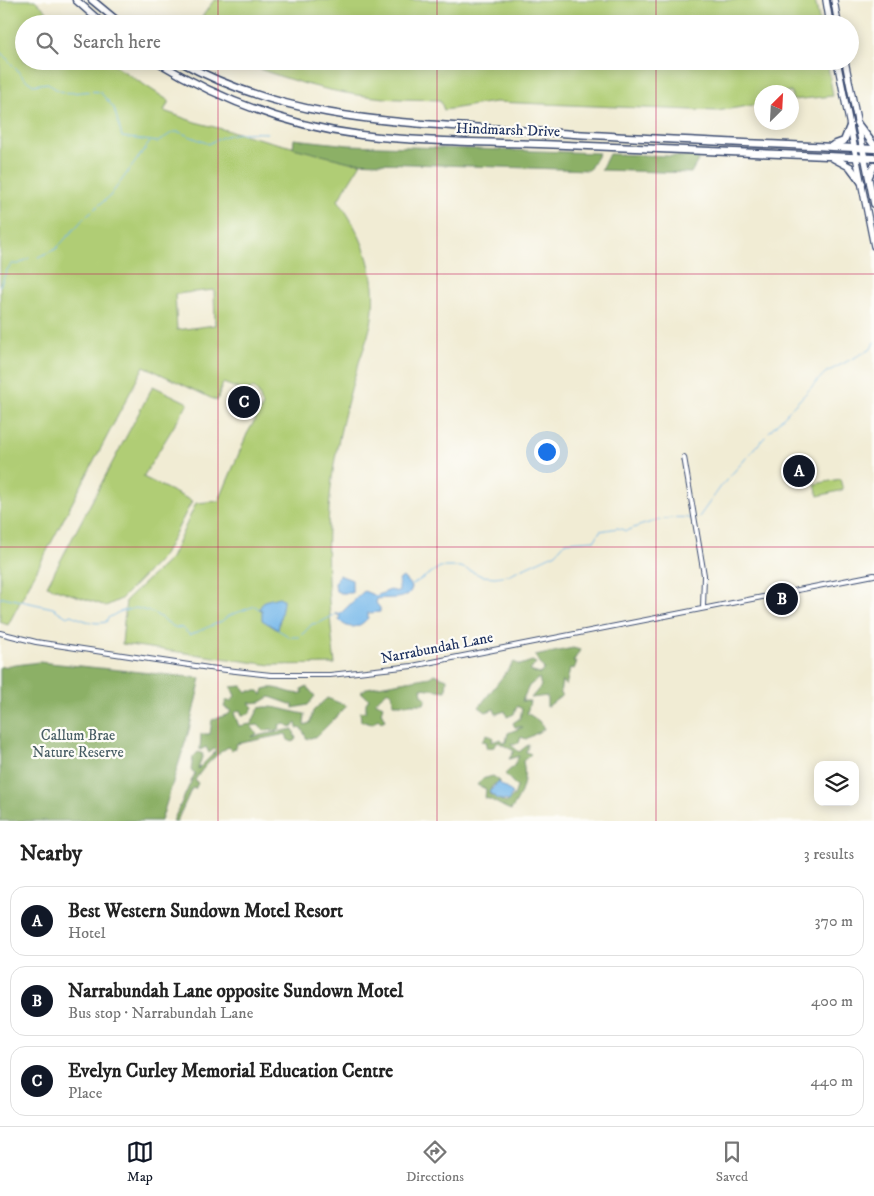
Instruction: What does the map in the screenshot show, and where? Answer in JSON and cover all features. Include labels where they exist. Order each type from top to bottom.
[{"type":"main road","points":[[76,0],[93,15]]},
{"type":"main road","points":[[92,0],[110,15]]},
{"type":"main road","points":[[826,0],[829,15]]},
{"type":"main road","points":[[834,0],[836,15]]},
{"type":"main road","points":[[827,8],[834,15]]},
{"type":"main road","name":"Hindmarsh Drive","points":[[173,70],[202,86],[247,106],[333,130],[393,138],[874,158]]},
{"type":"main road","name":"Hindmarsh Drive","points":[[198,70],[242,91],[283,104],[325,114],[373,120],[608,137],[874,149]]},
{"type":"main road","points":[[839,70],[874,246]]},
{"type":"main road","points":[[847,70],[874,204]]},
{"type":"main road","points":[[857,123],[874,145]]},
{"type":"main road","points":[[804,147],[840,144],[847,137],[850,126]]},
{"type":"main road","points":[[608,137],[608,147]]},
{"type":"main road","points":[[826,156],[850,167],[862,183]]},
{"type":"main road","points":[[869,176],[874,166]]},
{"type":"street","points":[[684,457],[704,575],[703,608]]},
{"type":"street","name":"Narrabundah Lane","points":[[0,633],[36,642],[209,668],[271,675],[324,676],[412,666],[874,574]]},
{"type":"green space","points":[[0,0],[35,0],[51,15],[15,15],[15,70],[122,70],[169,101],[164,111],[195,122],[350,162],[361,163],[338,200],[355,228],[368,259],[373,291],[373,307],[371,324],[342,423],[330,495],[328,568],[335,664],[271,665],[122,644],[126,600],[171,558],[196,503],[219,501],[247,434],[263,406],[258,392],[253,388],[247,392],[223,383],[217,401],[144,366],[8,625],[0,622]],"holes":[[[214,290],[215,325],[177,330],[175,294]]]},
{"type":"green space","points":[[214,0],[815,0],[818,15],[203,15]]},
{"type":"green space","points":[[263,70],[829,70],[833,96],[799,99],[799,85],[754,85],[754,105],[717,111],[495,102],[444,110],[440,100],[391,99],[357,95],[288,79]]},
{"type":"green space","points":[[294,139],[349,145],[599,153],[589,170],[350,162],[293,148]]},
{"type":"green space","points":[[609,154],[700,157],[691,173],[601,170]]},
{"type":"green space","points":[[153,386],[188,403],[143,477],[192,501],[164,555],[121,599],[106,606],[47,586]]},
{"type":"green space","points":[[840,479],[843,490],[818,496],[815,484]]},
{"type":"green space","points":[[573,648],[580,650],[573,662],[577,662],[574,669],[570,668],[566,686],[562,681],[560,693],[563,695],[547,707],[547,696],[531,698],[541,686],[539,678],[529,686],[522,701],[530,701],[527,713],[539,721],[544,729],[526,739],[521,737],[519,743],[510,744],[519,752],[529,744],[526,752],[531,754],[523,761],[524,780],[521,793],[515,804],[511,810],[485,798],[486,789],[477,785],[482,779],[493,776],[500,781],[492,786],[489,794],[506,803],[514,796],[517,787],[505,774],[513,767],[519,756],[509,759],[514,751],[498,742],[494,747],[486,748],[487,742],[482,741],[487,734],[493,738],[492,742],[501,739],[503,743],[506,742],[508,733],[523,727],[515,727],[513,723],[520,718],[522,709],[517,706],[514,714],[507,717],[505,711],[496,714],[494,709],[486,712],[479,707],[514,662],[520,665],[532,661],[536,663],[530,671],[540,674],[544,669],[535,656]]},
{"type":"green space","name":"Callum Brae Nature Reserve","points":[[39,662],[201,678],[189,730],[161,821],[0,821],[0,667]]},
{"type":"green space","points":[[434,674],[447,679],[446,691],[421,688],[422,695],[426,698],[424,704],[393,704],[392,693],[388,691],[375,702],[383,706],[381,712],[385,720],[381,722],[378,719],[372,724],[361,721],[360,712],[366,711],[366,703],[369,699],[361,692],[367,688],[430,677]]},
{"type":"green space","points":[[242,686],[248,693],[249,691],[259,691],[262,695],[264,689],[269,688],[303,693],[301,689],[307,687],[315,696],[308,705],[293,708],[293,705],[270,697],[261,702],[249,703],[253,707],[249,714],[242,715],[240,710],[234,713],[239,726],[251,724],[259,708],[276,708],[305,714],[304,725],[310,723],[313,711],[327,698],[347,706],[317,736],[307,739],[302,729],[297,728],[296,723],[291,727],[285,724],[279,725],[280,729],[273,731],[272,729],[264,731],[258,725],[251,726],[257,734],[251,737],[293,729],[296,739],[293,742],[288,740],[286,734],[236,744],[237,747],[231,750],[228,747],[218,754],[198,775],[195,780],[198,783],[195,789],[192,788],[177,821],[173,821],[195,773],[191,770],[193,757],[198,752],[203,754],[198,769],[216,751],[214,749],[209,753],[206,747],[200,750],[201,734],[210,734],[212,720],[229,714],[231,711],[224,707],[226,701],[231,701],[235,696],[231,687]]},
{"type":"water","points":[[339,575],[352,580],[352,593],[336,591],[335,583]]},
{"type":"water","points":[[403,577],[412,587],[407,595],[398,598],[377,599],[376,603],[380,608],[380,612],[368,613],[368,618],[358,626],[346,626],[339,620],[340,616],[336,614],[341,613],[364,591],[376,596],[390,590],[399,592],[399,580]]},
{"type":"water","points":[[279,597],[283,599],[283,603],[278,630],[262,620],[262,610],[259,609],[264,601]]},
{"type":"water","points":[[498,782],[513,793],[508,801],[497,799],[489,792]]},
{"type":"waterway","points":[[0,52],[15,68]]},
{"type":"waterway","points":[[17,70],[33,85],[48,83],[54,88],[67,93],[100,92],[114,108],[122,137],[158,142],[173,132],[179,132],[209,144],[229,135],[267,133]]},
{"type":"waterway","points":[[38,257],[56,249],[87,215],[110,196],[150,142]]},
{"type":"waterway","points":[[0,286],[7,270],[12,264],[19,264],[29,258]]},
{"type":"waterway","points":[[769,432],[825,373],[871,349],[874,342]]},
{"type":"waterway","points":[[699,517],[722,485],[765,437]]},
{"type":"waterway","points":[[412,585],[440,567],[461,567],[482,576],[508,575],[556,553],[566,542],[595,540],[600,531],[618,528],[626,531],[668,518],[692,519]]},
{"type":"waterway","points":[[0,599],[3,597],[53,608],[67,617],[72,615],[97,623],[106,622],[108,618],[119,612],[136,608],[154,613],[174,627],[182,628],[190,635],[222,621],[228,616],[255,606],[259,609]]},
{"type":"waterway","points":[[278,630],[290,637],[300,637],[312,624],[319,623],[336,614]]},
{"type":"place","name":"Evelyn Curley Memorial Education Centre","points":[[244,402]]},
{"type":"place","name":"Best Western Sundown Motel Resort","points":[[799,471]]},
{"type":"place","name":"Narrabundah Lane opposite Sundown Motel","points":[[782,599]]}]
